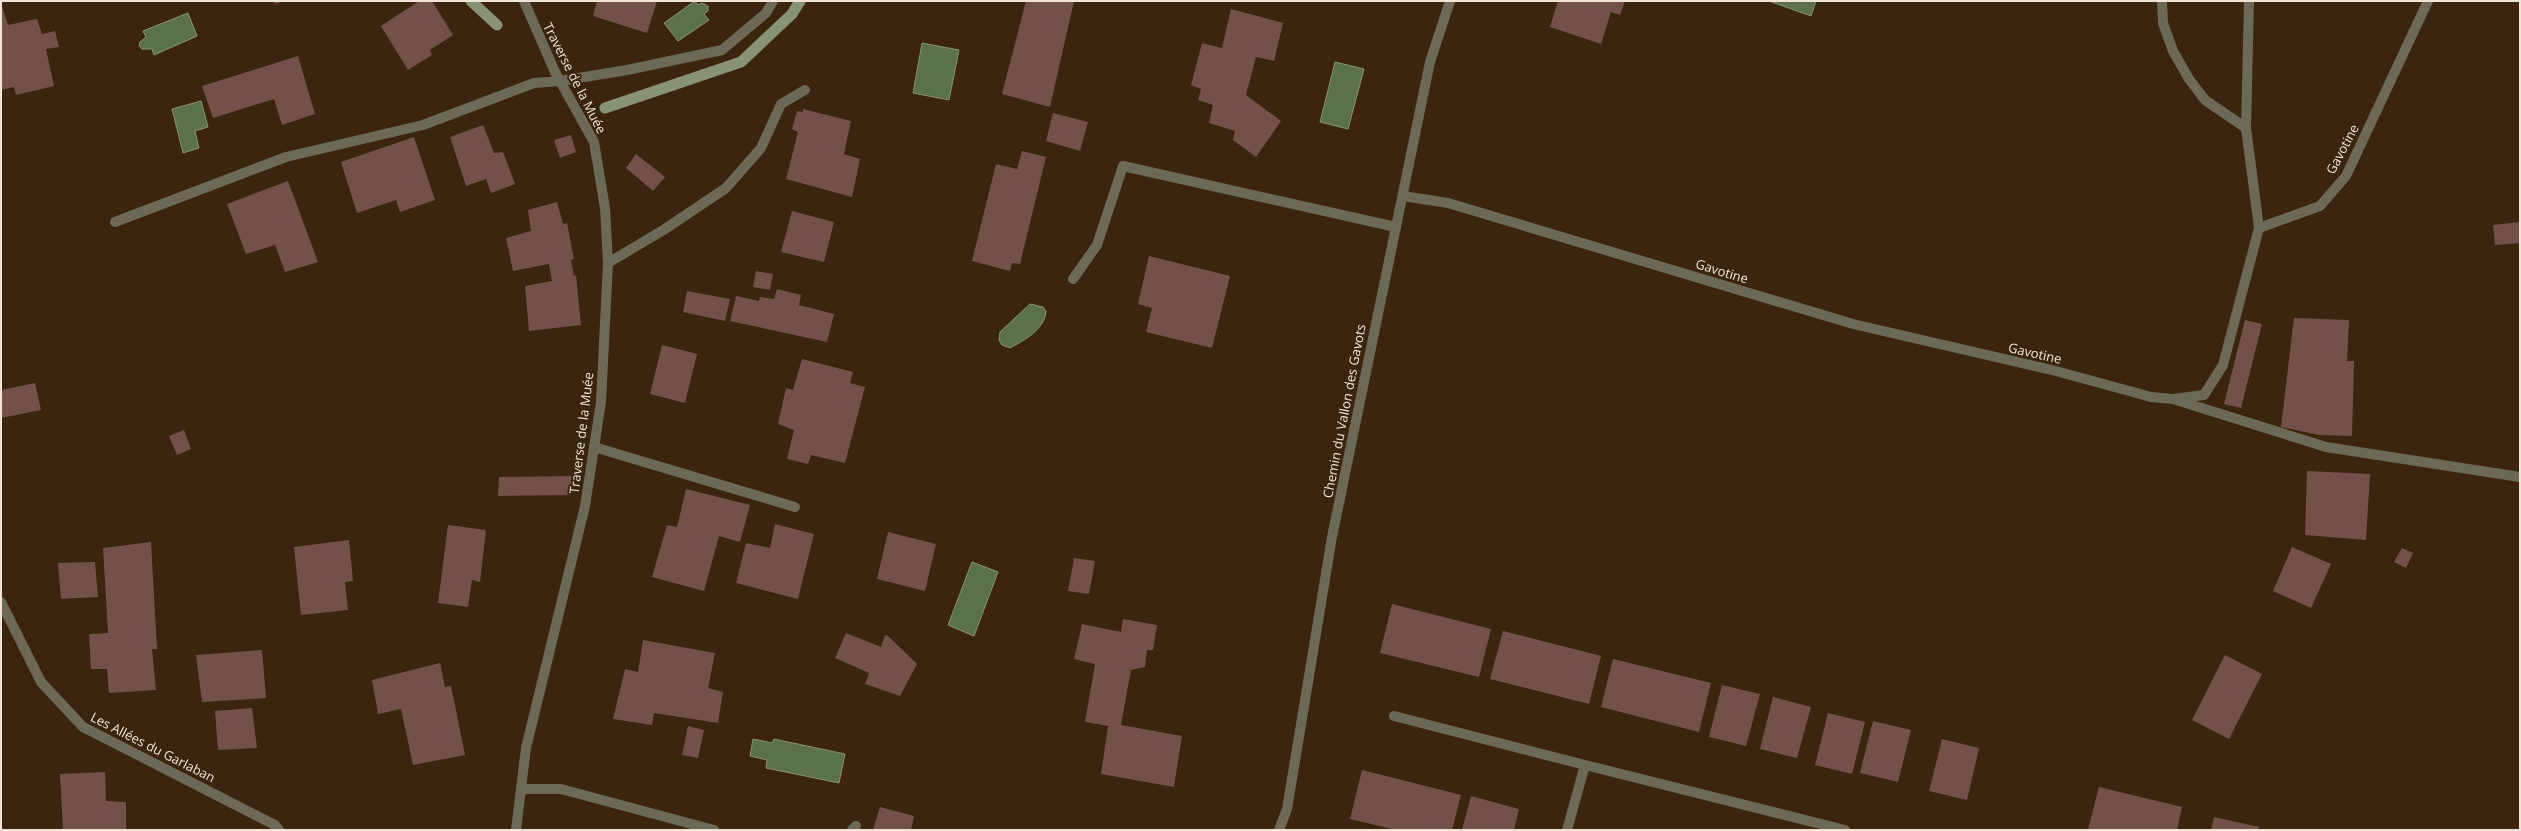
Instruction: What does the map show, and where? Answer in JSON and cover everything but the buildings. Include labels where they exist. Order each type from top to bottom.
[{"type":"street","name":"Traverse de la Muée","points":[[516,830],[526,748],[585,506],[601,402],[608,263],[605,208],[594,142],[560,81],[524,1]]},
{"type":"street","points":[[115,222],[286,157],[423,125],[534,83],[560,81],[627,70],[722,50],[766,13],[773,1]]},
{"type":"street","name":"Chemin du Vallon des Gavots","points":[[1279,830],[1287,809],[1332,537],[1430,62],[1450,1]]},
{"type":"street","points":[[2162,1],[2163,23],[2173,51],[2190,79],[2206,100],[2246,128]]},
{"type":"street","points":[[2249,1],[2246,128],[2259,228]]},
{"type":"street","name":"Gavotine","points":[[1403,196],[1448,203],[1853,324],[2056,371],[2151,397],[2173,399],[2204,395],[2223,364],[2259,228],[2320,206],[2346,176],[2428,1]]},
{"type":"street","points":[[608,263],[665,229],[726,188],[761,148],[781,104],[805,90]]},
{"type":"street","points":[[1073,279],[1097,245],[1123,166],[1396,227]]},
{"type":"street","points":[[2173,399],[2326,447],[2520,477]]},
{"type":"street","points":[[594,447],[796,507]]},
{"type":"street","name":"Les Allées du Garlaban","points":[[1,602],[41,682],[83,727],[275,825],[279,830]]},
{"type":"street","points":[[1394,716],[1845,830]]},
{"type":"street","points":[[1567,830],[1585,765]]},
{"type":"street","points":[[522,789],[561,789],[714,830]]},
{"type":"shaded area","points":[[695,1],[698,5],[702,3],[708,6],[708,11],[704,14],[709,20],[678,41],[664,23]]},
{"type":"shaded area","points":[[1769,1],[1816,1],[1811,16]]},
{"type":"shaded area","points":[[188,13],[197,36],[154,55],[152,49],[142,49],[139,46],[140,42],[146,37],[143,31]]},
{"type":"shaded area","points":[[922,43],[959,50],[949,100],[913,93]]},
{"type":"shaded area","points":[[1335,62],[1364,69],[1348,129],[1320,122]]},
{"type":"shaded area","points":[[201,101],[208,127],[195,131],[199,148],[183,153],[172,109]]},
{"type":"shaded area","points":[[1030,304],[1043,307],[1046,311],[1045,317],[1038,329],[1028,338],[1010,348],[1002,345],[999,340],[1000,332]]},
{"type":"shaded area","points":[[972,562],[998,572],[974,636],[948,625]]},
{"type":"shaded area","points":[[753,739],[772,743],[774,739],[845,754],[839,783],[766,768],[767,760],[750,756]]},
{"type":"waterway","points":[[471,1],[497,25]]},
{"type":"waterway","points":[[605,108],[741,62],[792,14],[800,1]]}]
